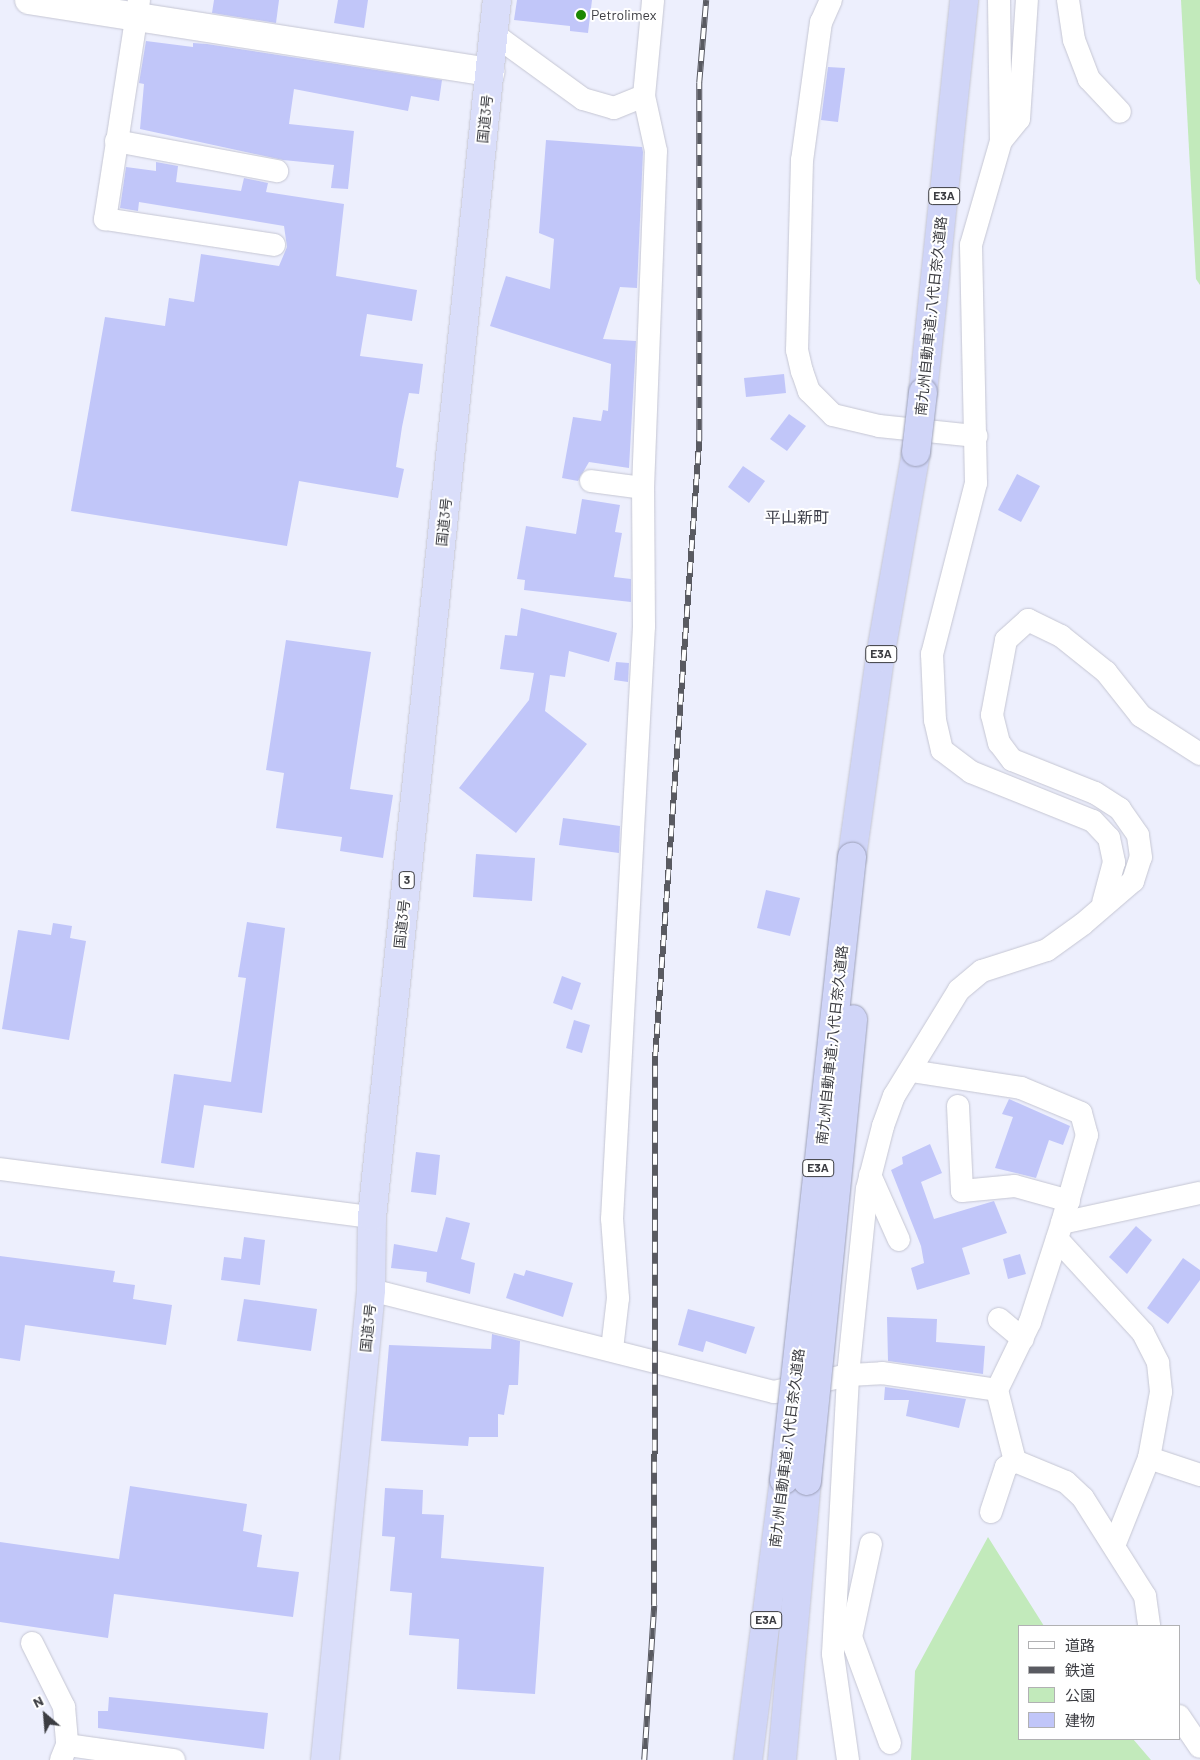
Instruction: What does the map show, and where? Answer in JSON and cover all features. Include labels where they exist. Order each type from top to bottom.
[{"type":"highway","name":"国道3号","points":[[325,1760],[371,1290],[372,1217],[495,35],[497,0]]},
{"type":"highway","name":"南九州自動車道;八代日奈久道路","points":[[782,1760],[796,1480],[861,858],[924,392],[964,0]]},
{"type":"highway","name":"南九州自動車道;八代日奈久道路","points":[[748,1760],[796,1480]]},
{"type":"street","points":[[29,0],[126,8],[490,72]]},
{"type":"street","points":[[612,1349],[618,1298],[612,1219],[644,626],[643,488],[656,151],[644,96],[653,0]]},
{"type":"street","points":[[831,0],[821,22],[802,160],[797,350],[802,372],[810,391],[833,415],[879,426],[976,436]]},
{"type":"street","points":[[999,0],[1001,141],[971,245],[976,483],[932,654],[936,720],[942,750],[971,772],[1094,821],[1109,838],[1114,862],[1103,903]]},
{"type":"street","points":[[1001,141],[1020,112],[1027,0]]},
{"type":"street","points":[[1068,0],[1074,40],[1089,79],[1120,112]]},
{"type":"street","points":[[126,8],[116,141],[104,219],[274,245]]},
{"type":"street","points":[[495,35],[583,99],[614,108],[644,96]]},
{"type":"street","points":[[116,141],[276,171]]},
{"type":"street","points":[[591,481],[643,488]]},
{"type":"street","points":[[890,1743],[843,1631],[848,1375],[870,1175],[880,1108],[911,1071],[959,990],[982,972],[1047,950],[1103,903],[1133,881],[1141,857],[1138,836],[1113,805],[1095,793],[1012,760],[999,743],[992,715],[1006,640],[1028,620],[1061,636],[1106,672],[1142,716],[1200,754]]},
{"type":"street","points":[[911,1071],[1021,1088],[1081,1113],[1087,1135],[1059,1231],[1023,1338],[997,1390],[1015,1461]]},
{"type":"street","points":[[958,1106],[962,1191],[1015,1186],[1068,1201]]},
{"type":"street","points":[[0,1169],[372,1217]]},
{"type":"street","points":[[870,1175],[899,1240]]},
{"type":"street","points":[[1059,1231],[1200,1193]]},
{"type":"street","points":[[1059,1231],[1143,1333],[1158,1363],[1161,1392],[1149,1458],[1114,1546]]},
{"type":"street","points":[[371,1290],[612,1349],[774,1392],[848,1375],[882,1373],[997,1390]]},
{"type":"street","points":[[999,1318],[1023,1338]]},
{"type":"street","points":[[1149,1458],[1200,1475]]},
{"type":"street","points":[[991,1512],[1006,1467],[1015,1461]]},
{"type":"street","points":[[1015,1461],[1066,1482],[1083,1498],[1145,1596],[1149,1625]]},
{"type":"street","points":[[848,1760],[833,1654],[843,1631],[871,1544]]},
{"type":"street","points":[[32,1643],[64,1707],[64,1753],[174,1760]]},
{"type":"street","points":[[1180,1717],[1200,1747]]},
{"type":"green space","points":[[1181,0],[1200,0],[1200,285],[1196,279]]},
{"type":"green space","points":[[988,1537],[1043,1625],[1018,1625],[1018,1740],[1134,1740],[1151,1760],[911,1760],[915,1671]]},
{"type":"building","points":[[214,0],[279,0],[276,23],[212,13]]},
{"type":"building","points":[[338,0],[368,0],[364,28],[334,23]]},
{"type":"building","points":[[517,0],[592,0],[588,33],[570,31],[570,26],[514,20]]},
{"type":"building","points":[[146,41],[193,47],[193,43],[207,44],[442,80],[439,101],[411,96],[408,111],[294,89],[289,124],[354,131],[348,189],[331,188],[334,165],[283,160],[140,129],[144,84],[139,83]]},
{"type":"building","points":[[828,67],[845,68],[838,122],[821,120]]},
{"type":"building","points":[[546,140],[642,147],[643,152],[637,288],[620,287],[603,339],[636,341],[629,468],[589,462],[578,481],[562,478],[573,417],[601,421],[603,410],[608,411],[611,364],[490,326],[506,276],[550,289],[554,239],[539,233]]},
{"type":"building","points":[[156,162],[178,166],[176,182],[241,191],[244,178],[268,183],[266,192],[344,204],[336,276],[417,290],[412,321],[367,314],[360,356],[423,364],[419,394],[409,393],[402,427],[396,467],[404,469],[398,498],[299,481],[287,546],[71,511],[105,317],[165,326],[169,298],[194,302],[201,254],[279,266],[287,247],[284,226],[139,202],[138,211],[120,208],[126,167],[156,171]]},
{"type":"building","points":[[784,374],[786,393],[746,397],[744,378]]},
{"type":"building","points":[[789,414],[806,426],[787,451],[770,439]]},
{"type":"building","points":[[743,466],[765,481],[749,503],[728,487]]},
{"type":"building","points":[[1017,474],[1040,486],[1021,522],[998,510]]},
{"type":"building","points":[[582,499],[620,505],[615,532],[622,533],[614,577],[631,579],[631,602],[524,590],[525,580],[517,579],[526,526],[576,534]]},
{"type":"building","points":[[521,608],[617,633],[609,662],[569,651],[565,677],[550,675],[545,711],[587,744],[516,833],[459,788],[529,700],[534,673],[500,669],[505,635],[517,636]]},
{"type":"building","points":[[286,640],[371,652],[350,789],[393,795],[383,858],[340,851],[342,837],[276,828],[284,773],[266,770]]},
{"type":"building","points":[[616,662],[629,663],[628,682],[614,680]]},
{"type":"building","points":[[563,818],[620,826],[619,853],[559,845]]},
{"type":"building","points":[[476,854],[535,858],[532,901],[473,897]]},
{"type":"building","points":[[766,890],[800,898],[790,936],[757,928]]},
{"type":"building","points":[[247,922],[285,928],[262,1113],[204,1105],[194,1168],[161,1163],[174,1074],[231,1082],[246,978],[238,977]]},
{"type":"building","points":[[53,923],[72,926],[70,938],[86,941],[69,1040],[2,1029],[18,930],[51,935]]},
{"type":"building","points":[[562,976],[581,983],[572,1010],[553,1003]]},
{"type":"building","points":[[574,1020],[590,1025],[582,1053],[566,1048]]},
{"type":"building","points":[[1009,1099],[1070,1126],[1063,1145],[1049,1140],[1036,1178],[995,1168],[1013,1117],[1002,1114]]},
{"type":"building","points":[[930,1144],[942,1173],[921,1182],[934,1219],[994,1201],[1007,1233],[962,1248],[970,1274],[917,1290],[911,1268],[924,1263],[921,1246],[891,1170],[903,1164],[902,1157]]},
{"type":"building","points":[[416,1152],[440,1155],[436,1195],[411,1192]]},
{"type":"building","points":[[446,1217],[470,1223],[461,1259],[475,1263],[470,1294],[426,1282],[427,1272],[391,1268],[394,1244],[437,1252]]},
{"type":"building","points":[[1136,1226],[1152,1240],[1127,1274],[1109,1257]]},
{"type":"building","points":[[244,1237],[265,1240],[260,1285],[221,1280],[224,1257],[241,1259]]},
{"type":"building","points":[[1020,1254],[1026,1274],[1008,1279],[1003,1259]]},
{"type":"building","points":[[0,1256],[115,1271],[113,1282],[135,1285],[133,1299],[172,1305],[166,1345],[25,1325],[20,1361],[0,1358]]},
{"type":"building","points":[[1183,1258],[1200,1270],[1200,1280],[1168,1324],[1147,1308]]},
{"type":"building","points":[[526,1270],[573,1283],[563,1317],[506,1298],[514,1273],[524,1276]]},
{"type":"building","points":[[244,1299],[317,1309],[311,1351],[237,1341]]},
{"type":"building","points":[[688,1309],[755,1327],[746,1354],[706,1341],[703,1352],[678,1345]]},
{"type":"building","points":[[887,1317],[937,1319],[936,1342],[985,1346],[983,1374],[888,1361]]},
{"type":"building","points":[[492,1334],[520,1341],[518,1385],[509,1385],[504,1415],[498,1414],[498,1437],[469,1437],[468,1446],[381,1441],[389,1345],[491,1349]]},
{"type":"building","points":[[885,1387],[966,1399],[959,1428],[906,1416],[909,1400],[884,1400]]},
{"type":"building","points":[[130,1486],[247,1504],[243,1531],[262,1535],[257,1567],[299,1572],[293,1617],[114,1594],[108,1638],[0,1622],[0,1542],[119,1559]]},
{"type":"building","points":[[385,1488],[423,1490],[422,1514],[444,1515],[441,1558],[544,1567],[535,1694],[457,1689],[459,1639],[409,1635],[412,1593],[390,1591],[395,1537],[382,1536]]},
{"type":"building","points":[[109,1697],[268,1713],[264,1749],[98,1728],[98,1711],[108,1711]]},
{"type":"railway","points":[[644,1760],[654,1605],[655,1056],[699,441],[699,83],[706,0]]},
{"type":"place","name":"Petrolimex","points":[[581,15]]},
{"type":"district","name":"平山新町","points":[[797,517]]}]
